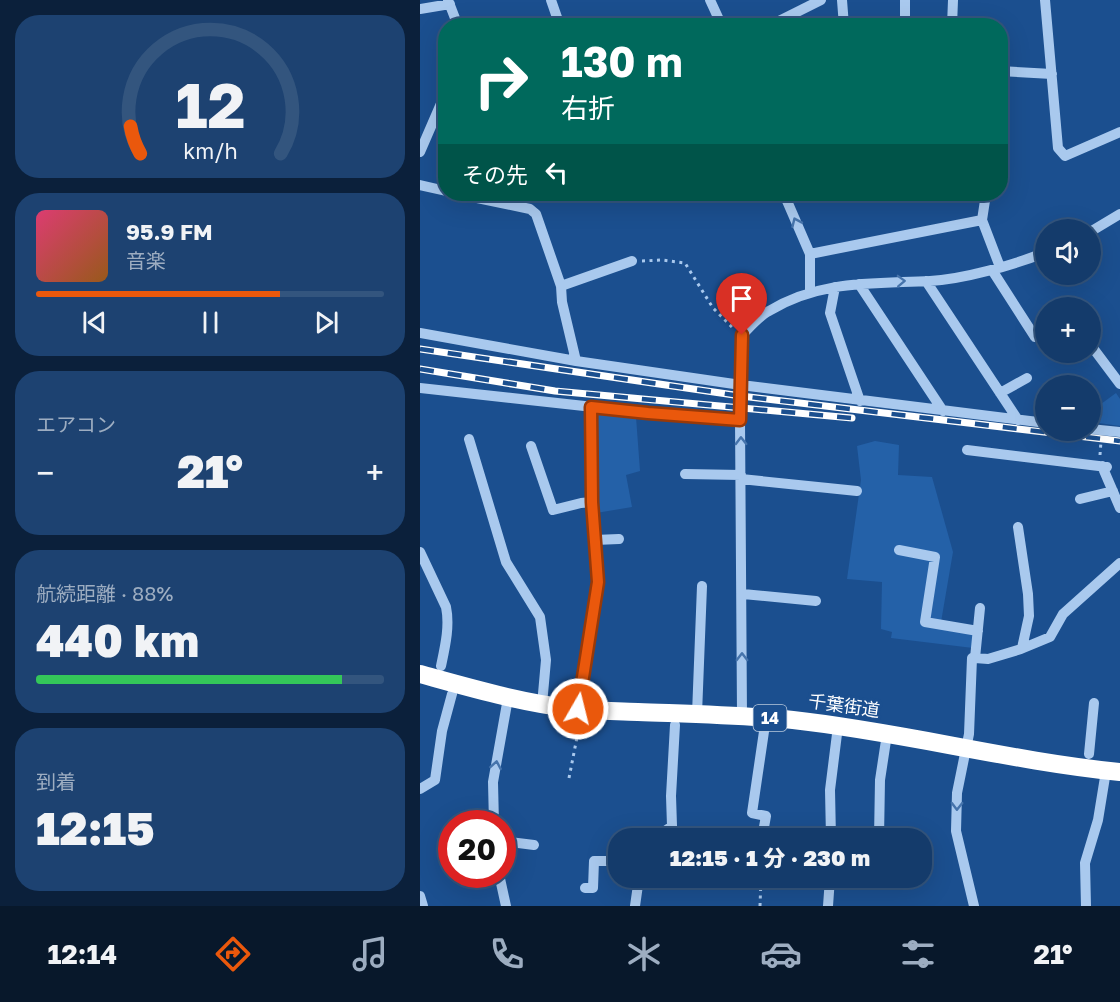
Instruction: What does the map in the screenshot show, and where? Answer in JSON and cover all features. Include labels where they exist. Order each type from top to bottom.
[{"type":"highway","name":"千葉街道","points":[[420,674],[579,715],[742,715],[838,726],[1113,771]]},
{"type":"street","points":[[551,0],[557,18]]},
{"type":"street","points":[[710,0],[718,18]]},
{"type":"street","points":[[785,18],[821,0]]},
{"type":"street","points":[[843,0],[844,18]]},
{"type":"street","points":[[905,0],[905,18]]},
{"type":"street","points":[[952,18],[953,0]]},
{"type":"street","points":[[1046,0],[1058,148],[1065,156],[1120,132]]},
{"type":"street","points":[[420,9],[449,2],[455,18]]},
{"type":"street","points":[[1008,72],[1052,75]]},
{"type":"street","points":[[420,152],[438,110]]},
{"type":"street","points":[[420,185],[438,189]]},
{"type":"street","points":[[492,201],[530,209],[536,214],[561,286],[563,309],[576,361]]},
{"type":"street","points":[[787,201],[810,254],[810,291]]},
{"type":"street","points":[[985,201],[982,220],[996,268],[1035,337]]},
{"type":"street","points":[[1101,225],[1120,214]]},
{"type":"street","points":[[810,254],[982,220]]},
{"type":"street","points":[[742,715],[743,594],[740,420],[742,335],[768,311],[810,291],[859,284],[926,281],[996,268],[1035,256]]},
{"type":"street","points":[[561,286],[632,261]]},
{"type":"street","points":[[926,281],[1018,420]]},
{"type":"street","points":[[859,284],[943,411]]},
{"type":"street","points":[[835,287],[830,313],[860,401]]},
{"type":"street","points":[[420,333],[576,361],[741,385],[1035,422]]},
{"type":"street","points":[[1101,359],[1120,384]]},
{"type":"street","points":[[1000,393],[1027,378]]},
{"type":"street","points":[[420,388],[648,413],[740,420]]},
{"type":"street","points":[[579,715],[598,582],[592,502],[591,407]]},
{"type":"street","points":[[1101,430],[1120,432]]},
{"type":"street","points":[[469,439],[506,562],[540,617],[546,660],[542,705]]},
{"type":"street","points":[[531,446],[553,510],[592,502]]},
{"type":"street","points":[[966,450],[1103,467],[1120,508]]},
{"type":"street","points":[[686,474],[741,477],[857,491]]},
{"type":"street","points":[[1080,499],[1113,491]]},
{"type":"street","points":[[1018,527],[1029,616],[1022,648]]},
{"type":"street","points":[[595,540],[619,539]]},
{"type":"street","points":[[899,550],[935,557],[925,622],[978,631]]},
{"type":"street","points":[[420,552],[446,607],[447,625],[441,666]]},
{"type":"street","points":[[975,658],[988,659],[1050,637],[1063,614],[1115,567]]},
{"type":"street","points":[[697,714],[702,586]]},
{"type":"street","points":[[743,594],[816,601]]},
{"type":"street","points":[[974,906],[957,831],[957,793],[967,748],[972,658],[975,658],[980,608]]},
{"type":"street","points":[[420,789],[435,780],[442,731],[452,694]]},
{"type":"street","points":[[494,810],[493,782],[508,698]]},
{"type":"street","points":[[1089,754],[1094,703]]},
{"type":"street","points":[[764,828],[766,816],[752,813],[766,718]]},
{"type":"street","points":[[669,828],[672,826],[671,796],[675,725]]},
{"type":"street","points":[[831,828],[830,790],[838,726]]},
{"type":"street","points":[[879,828],[880,780],[887,734]]},
{"type":"street","points":[[1086,906],[1085,863],[1113,771]]},
{"type":"street","points":[[516,842],[534,844]]},
{"type":"street","points":[[585,888],[593,888],[594,861],[608,861]]},
{"type":"street","points":[[502,888],[506,906]]},
{"type":"street","points":[[635,906],[638,888]]},
{"type":"street","points":[[828,906],[829,888]]},
{"type":"street","points":[[420,896],[423,906]]},
{"type":"path","points":[[632,261],[662,260],[685,263],[713,308],[742,335]]},
{"type":"path","points":[[1098,441],[1103,467]]},
{"type":"path","points":[[569,778],[579,715]]},
{"type":"path","points":[[760,906],[761,888]]},
{"type":"shaded area","points":[[1116,393],[1120,399],[1120,426],[1101,423],[1101,404]]},
{"type":"shaded area","points":[[601,412],[636,417],[640,471],[626,475],[632,507],[596,513],[595,416]]},
{"type":"shaded area","points":[[875,441],[899,445],[898,475],[932,477],[953,552],[941,622],[975,633],[973,648],[891,638],[892,632],[881,629],[882,582],[847,579],[861,480],[857,446]]},
{"type":"railway","points":[[420,349],[741,396],[1120,441]]},
{"type":"railway","points":[[420,369],[555,391],[852,418]]},
{"type":"route","points":[[578,709],[598,582],[592,502],[591,407],[740,420],[742,335]]}]
